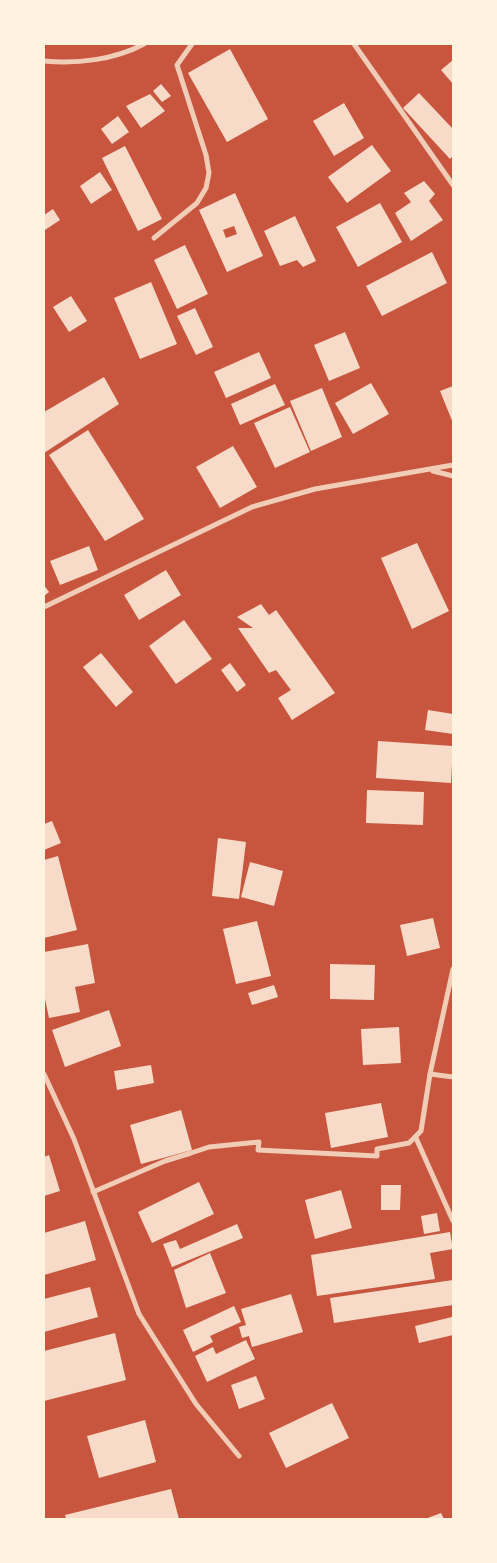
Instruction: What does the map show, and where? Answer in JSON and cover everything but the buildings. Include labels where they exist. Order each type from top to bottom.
[{"type":"street","points":[[44,61],[97,59],[130,52],[144,44]]},
{"type":"street","points":[[154,238],[197,203],[206,188],[209,173],[206,155],[177,65],[192,44]]},
{"type":"street","points":[[354,44],[453,184]]},
{"type":"street","points":[[44,607],[252,507],[315,489],[379,476],[427,471],[453,465]]},
{"type":"street","points":[[427,471],[453,476]]},
{"type":"street","points":[[93,1192],[165,1161],[209,1147],[258,1142],[258,1150],[377,1156],[377,1149],[400,1146],[416,1138],[424,1122],[430,1074],[453,969]]},
{"type":"street","points":[[44,1074],[74,1139],[140,1314],[196,1404],[238,1456]]},
{"type":"street","points":[[430,1074],[453,1077]]},
{"type":"street","points":[[416,1138],[453,1222]]}]
